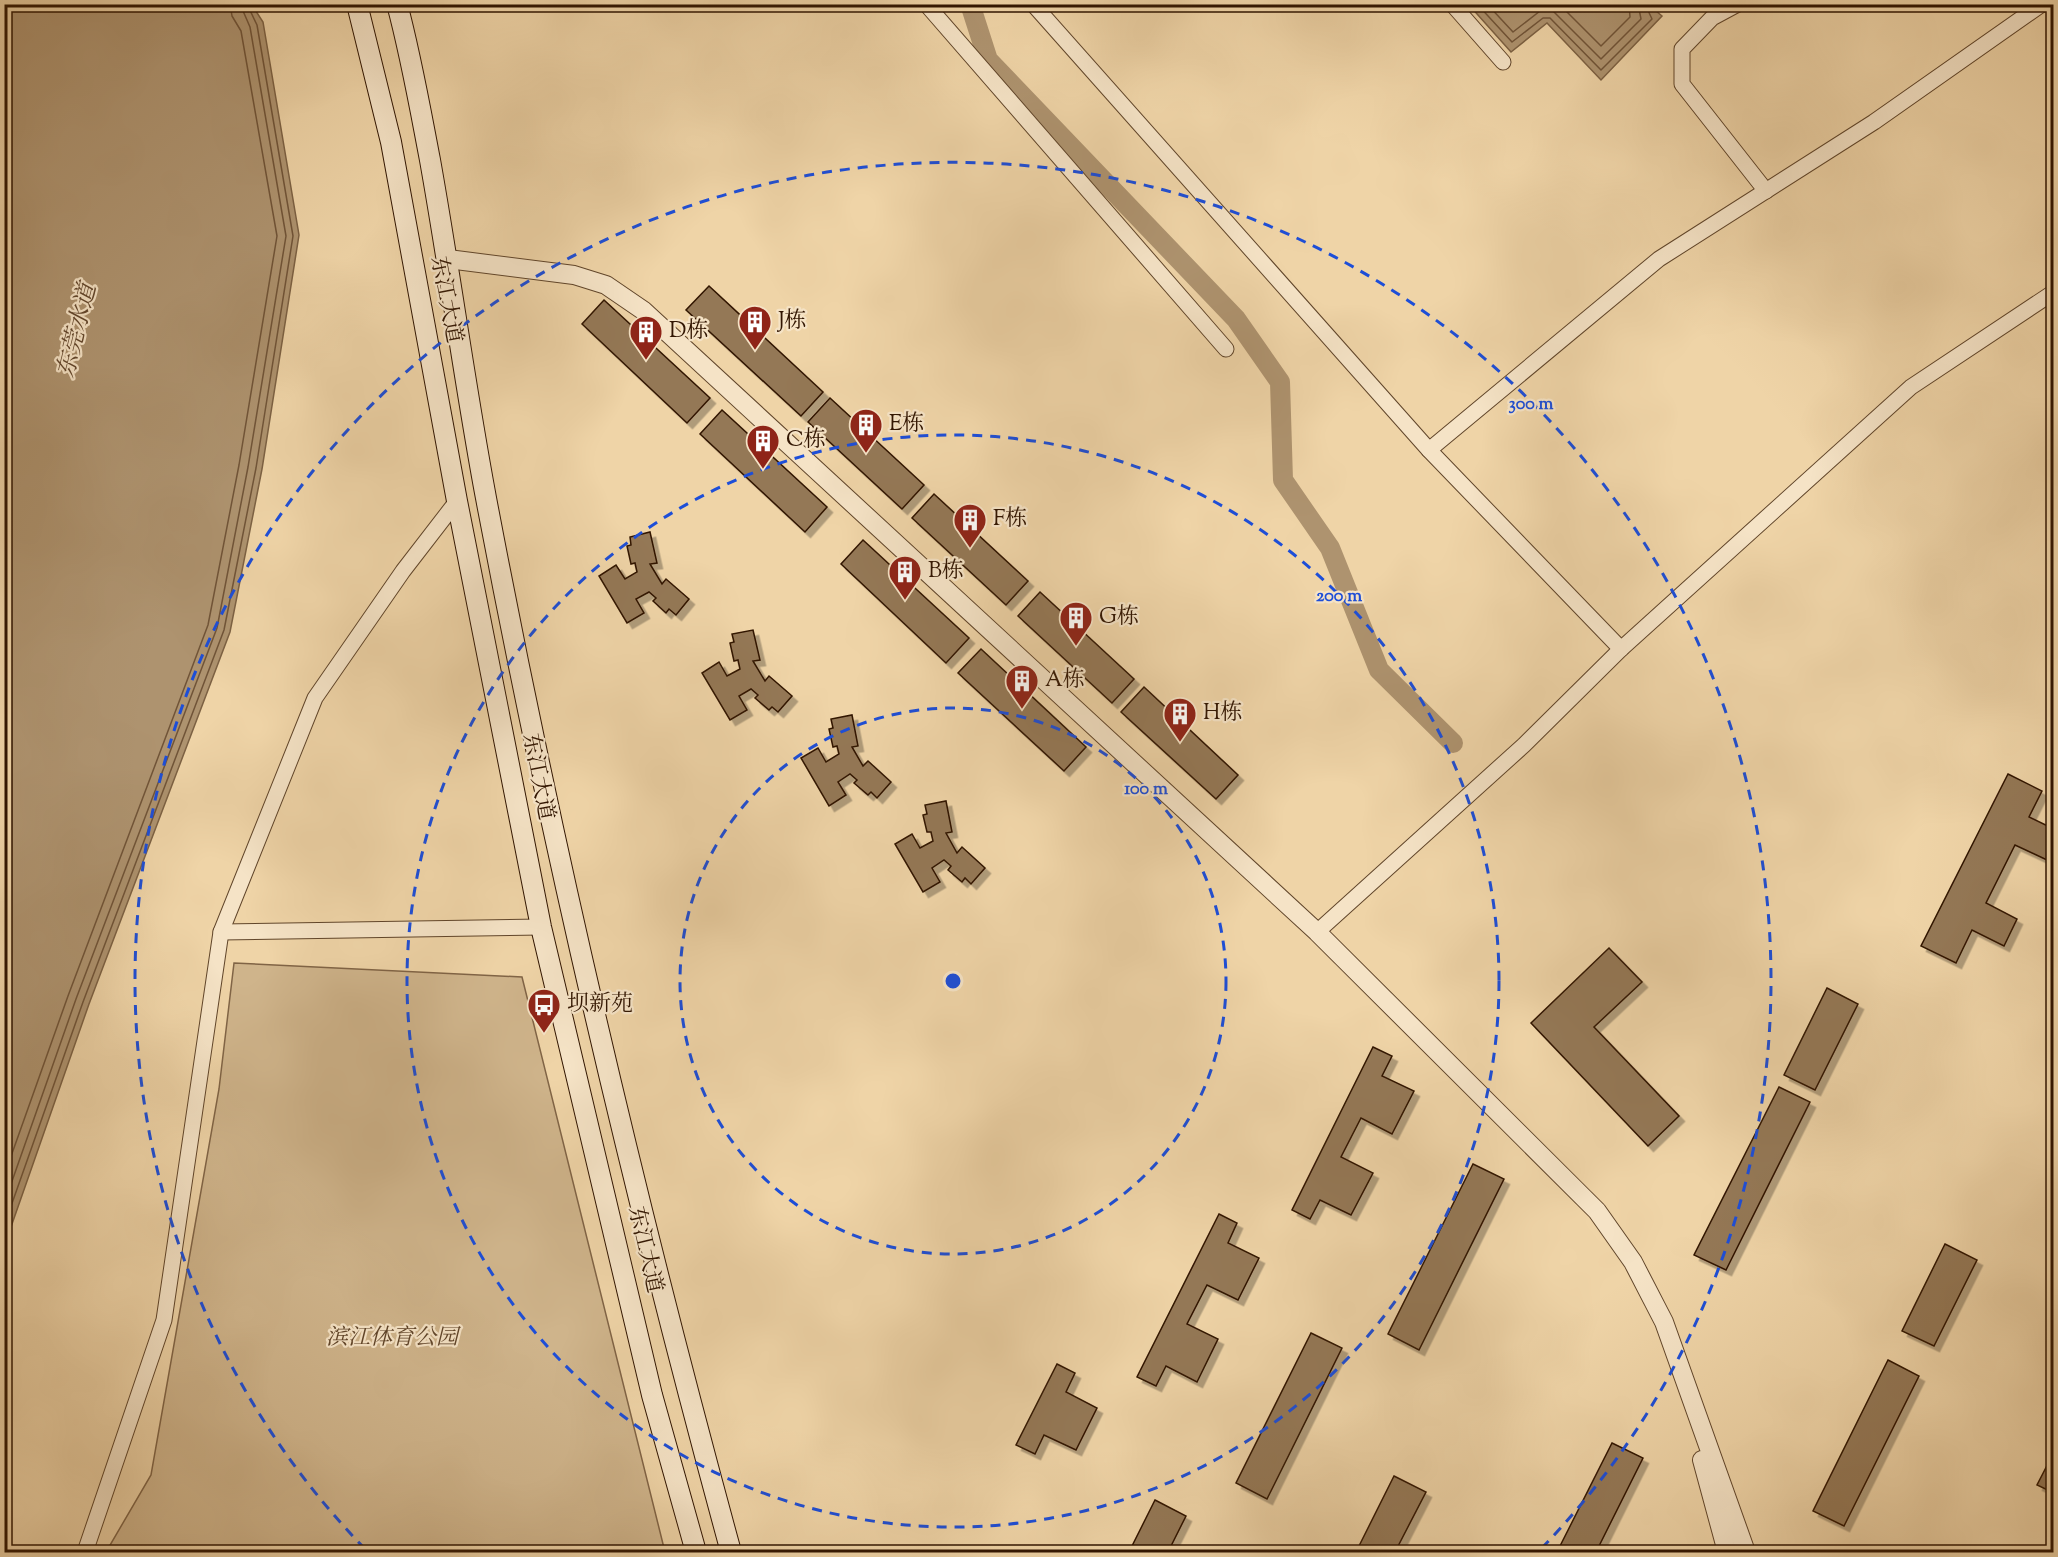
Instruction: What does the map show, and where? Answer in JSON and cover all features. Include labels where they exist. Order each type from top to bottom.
[{"type":"main road","name":"东江大道","points":[[357,4],[391,142],[457,501],[541,927],[652,1395],[696,1552]]},
{"type":"main road","name":"东江大道","points":[[397,4],[407,40],[448,259],[486,496],[561,867],[608,1077],[686,1389],[731,1552]]},
{"type":"street","points":[[1033,4],[1429,450],[1620,649]]},
{"type":"street","points":[[1452,4],[1503,62]]},
{"type":"street","points":[[1738,4],[1712,18],[1682,49],[1682,84],[1766,191]]},
{"type":"street","points":[[1429,450],[1659,259],[1874,122],[2042,4]]},
{"type":"street","points":[[931,6],[1226,349]]},
{"type":"street","points":[[448,259],[574,275],[606,285],[644,311],[1317,932],[1597,1211],[1633,1262],[1664,1322],[1746,1552]]},
{"type":"street","points":[[1317,932],[1524,745],[1620,649],[1911,387],[2054,292]]},
{"type":"street","points":[[85,1552],[164,1320],[221,932],[315,698],[403,571],[457,501]]},
{"type":"street","points":[[221,932],[541,927]]},
{"type":"street","points":[[1664,1322],[1727,1552]]},
{"type":"green space","name":"滨江体育公园","points":[[234,963],[522,977],[665,1552],[106,1552],[151,1475],[219,1089]]},
{"type":"water","name":"东莞水道","points":[[5,4],[252,5],[263,22],[299,235],[262,469],[230,632],[89,1004],[5,1244]]},
{"type":"water","points":[[1469,5],[1649,5],[1662,16],[1601,80],[1547,23],[1511,52]]},
{"type":"building","name":"J栋","points":[[709,286],[823,392],[801,416],[686,310]]},
{"type":"building","name":"D栋","points":[[604,300],[710,398],[687,423],[582,324]]},
{"type":"building","name":"E栋","points":[[830,398],[924,485],[902,509],[808,422]]},
{"type":"building","name":"C栋","points":[[722,410],[827,507],[805,532],[700,434]]},
{"type":"building","name":"F栋","points":[[934,494],[1028,581],[1006,605],[912,518]]},
{"type":"building","points":[[650,532],[657,563],[650,564],[662,584],[666,579],[689,599],[676,615],[669,609],[666,613],[653,601],[656,598],[649,592],[636,599],[644,613],[627,623],[599,576],[616,565],[625,579],[637,572],[635,563],[631,564],[627,546],[631,545],[630,537]]},
{"type":"building","name":"B栋","points":[[863,540],[969,638],[946,663],[841,564]]},
{"type":"building","name":"G栋","points":[[1040,592],[1134,679],[1112,703],[1018,616]]},
{"type":"building","points":[[753,630],[760,660],[753,661],[765,681],[769,676],[792,696],[778,712],[772,707],[769,710],[755,698],[758,695],[751,689],[739,696],[747,710],[730,720],[702,673],[719,662],[727,676],[740,669],[738,660],[734,661],[730,643],[734,642],[732,634]]},
{"type":"building","name":"A栋","points":[[981,649],[1086,747],[1064,771],[958,673]]},
{"type":"building","name":"H栋","points":[[1144,687],[1238,775],[1216,799],[1121,712]]},
{"type":"building","points":[[852,715],[858,746],[852,747],[863,766],[868,761],[891,782],[877,798],[871,792],[868,795],[854,783],[857,780],[850,774],[838,782],[846,795],[829,806],[801,758],[818,748],[826,762],[839,754],[837,746],[833,747],[829,729],[833,728],[831,719]]},
{"type":"building","points":[[2008,774],[2042,791],[2029,817],[2054,829],[2054,847],[2047,860],[2015,845],[1986,903],[2017,919],[2004,946],[1972,930],[1956,963],[1921,946]]},
{"type":"building","points":[[946,801],[952,832],[946,833],[957,853],[962,847],[985,868],[971,884],[965,878],[962,882],[948,870],[951,866],[944,860],[932,868],[940,882],[923,892],[895,844],[912,834],[920,848],[933,841],[931,832],[927,832],[923,815],[927,814],[925,805]]},
{"type":"building","points":[[1609,948],[1642,982],[1594,1027],[1679,1116],[1648,1146],[1531,1023]]},
{"type":"building","points":[[1827,988],[1858,1004],[1815,1090],[1784,1075]]},
{"type":"building","points":[[1373,1047],[1392,1056],[1382,1076],[1414,1091],[1392,1134],[1361,1118],[1341,1157],[1373,1173],[1351,1215],[1320,1200],[1310,1219],[1292,1210]]},
{"type":"building","points":[[1779,1087],[1810,1102],[1726,1270],[1694,1255]]},
{"type":"building","points":[[1473,1164],[1504,1179],[1419,1350],[1388,1334]]},
{"type":"building","points":[[1219,1214],[1237,1223],[1228,1243],[1259,1258],[1238,1300],[1207,1285],[1187,1324],[1218,1339],[1197,1382],[1166,1366],[1156,1386],[1137,1377]]},
{"type":"building","points":[[1945,1244],[1977,1260],[1934,1346],[1902,1331]]},
{"type":"building","points":[[1311,1333],[1342,1348],[1267,1499],[1236,1483]]},
{"type":"building","points":[[1888,1360],[1919,1376],[1844,1526],[1813,1511]]},
{"type":"building","points":[[1057,1364],[1075,1373],[1066,1392],[1097,1408],[1076,1450],[1044,1435],[1035,1454],[1016,1445]]},
{"type":"building","points":[[1612,1443],[1643,1458],[1596,1552],[1557,1552]]},
{"type":"building","points":[[2054,1452],[2054,1493],[2037,1485]]},
{"type":"building","points":[[1394,1476],[1426,1492],[1395,1552],[1356,1552]]},
{"type":"building","points":[[1155,1500],[1186,1516],[1168,1552],[1129,1552]]},
{"type":"waterway","points":[[970,4],[988,60],[1236,319],[1280,382],[1283,480],[1330,548],[1379,670],[1453,743]]},
{"type":"place","name":"J栋","points":[[755,351]]},
{"type":"place","name":"D栋","points":[[646,361]]},
{"type":"place","name":"E栋","points":[[866,454]]},
{"type":"place","name":"C栋","points":[[763,470]]},
{"type":"place","name":"F栋","points":[[970,549]]},
{"type":"place","name":"B栋","points":[[905,601]]},
{"type":"place","name":"G栋","points":[[1076,647]]},
{"type":"place","name":"A栋","points":[[1022,710]]},
{"type":"place","name":"H栋","points":[[1180,743]]},
{"type":"place","name":"坝新苑","points":[[544,1034]]}]
